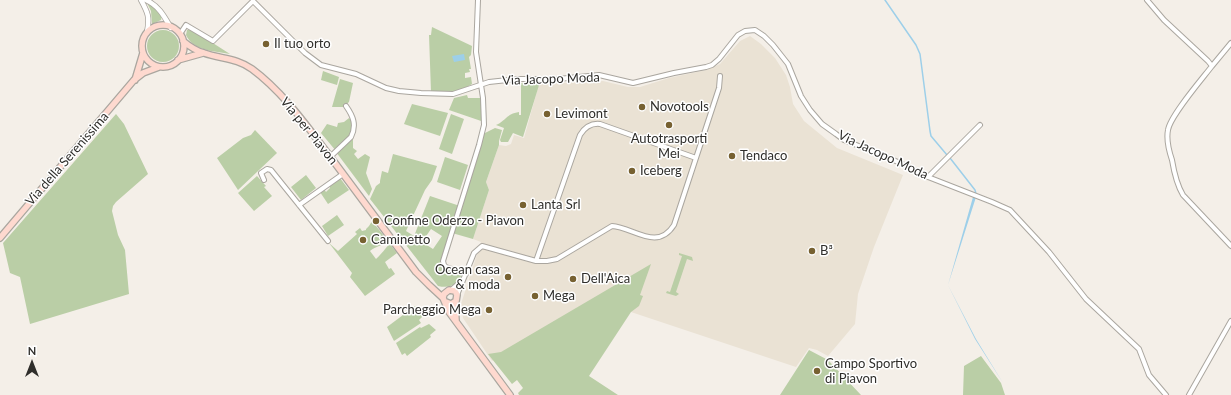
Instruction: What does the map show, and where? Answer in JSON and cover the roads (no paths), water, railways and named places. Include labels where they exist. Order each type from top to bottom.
[{"type":"main road","points":[[134,80],[143,73],[159,67],[169,66],[178,60],[182,55],[183,41],[180,34],[165,26],[152,28],[147,32],[142,42],[143,53],[146,60],[159,67]]},
{"type":"main road","name":"Via per Piavon","points":[[183,41],[191,48],[203,53],[239,61],[252,68],[262,76],[293,108],[416,272],[445,298]]},
{"type":"main road","points":[[134,80],[143,53]]},
{"type":"main road","name":"Via per Piavon","points":[[178,60],[203,53]]},
{"type":"main road","name":"Via della Serenissima","points":[[0,238],[134,80]]},
{"type":"main road","points":[[445,298],[451,290],[455,291],[457,295],[455,302],[456,321]]},
{"type":"main road","points":[[445,298],[451,304],[455,302]]},
{"type":"main road","points":[[445,298],[449,312],[510,395]]},
{"type":"street","points":[[141,0],[148,14],[149,20],[147,32]]},
{"type":"street","points":[[146,0],[159,8],[171,28]]},
{"type":"street","points":[[466,274],[446,267],[444,265],[444,261],[484,125],[481,84],[476,52],[478,0]]},
{"type":"street","points":[[1147,0],[1164,20],[1212,66]]},
{"type":"street","name":"Via Jacopo Moda","points":[[180,34],[186,25],[213,41],[253,1],[305,53],[321,65],[356,74],[386,88],[399,91],[453,94],[481,84],[500,80],[558,79],[599,75],[634,83],[712,65],[719,59],[738,35],[745,31],[755,30],[764,36],[788,64],[801,96],[810,110],[822,124],[844,140],[898,162],[928,177],[1010,210],[1049,252],[1086,300],[1139,349],[1148,375],[1166,395]]},
{"type":"street","points":[[1231,43],[1173,117],[1168,130],[1168,143],[1174,173],[1179,188],[1183,195],[1231,246]]},
{"type":"street","points":[[457,295],[474,253],[482,246],[536,260],[547,261],[557,259],[612,226],[651,237],[659,237],[666,234],[674,225],[720,88],[720,76]]},
{"type":"street","points":[[330,157],[351,137],[352,134],[354,118],[346,106]]},
{"type":"street","points":[[536,260],[580,135],[587,126],[600,124],[696,158]]},
{"type":"street","points":[[928,177],[980,125]]},
{"type":"street","points":[[264,180],[261,173],[267,169],[271,170],[328,241]]},
{"type":"street","points":[[299,206],[343,174]]},
{"type":"street","points":[[451,290],[463,280]]},
{"type":"street","points":[[1189,395],[1231,321]]},
{"type":"water","points":[[464,54],[465,60],[454,62],[452,56]]},
{"type":"water","points":[[973,197],[976,197],[948,285]]},
{"type":"water","points":[[948,285],[976,339],[1003,383],[975,339]]},
{"type":"waterway","points":[[885,0],[916,45],[920,54],[931,136],[947,155]]},
{"type":"waterway","points":[[950,158],[975,190],[976,194]]},
{"type":"place","name":"Il tuo orto","points":[[266,44]]},
{"type":"place","name":"Novotools","points":[[642,107]]},
{"type":"place","name":"Levimont","points":[[547,114]]},
{"type":"place","name":"Autotrasporti Mei","points":[[669,125]]},
{"type":"place","name":"Tendaco","points":[[732,156]]},
{"type":"place","name":"Iceberg","points":[[632,171]]},
{"type":"place","name":"Lanta Srl","points":[[523,205]]},
{"type":"place","name":"Confine Oderzo - Piavon","points":[[376,221]]},
{"type":"place","name":"Caminetto","points":[[363,240]]},
{"type":"place","name":"B³","points":[[812,251]]},
{"type":"place","name":"Ocean casa & moda","points":[[508,277]]},
{"type":"place","name":"Dell'Aica","points":[[573,279]]},
{"type":"place","name":"Mega","points":[[535,296]]},
{"type":"place","name":"Parcheggio Mega","points":[[489,310]]},
{"type":"place","name":"Campo Sportivo di Piavon","points":[[817,371]]}]
